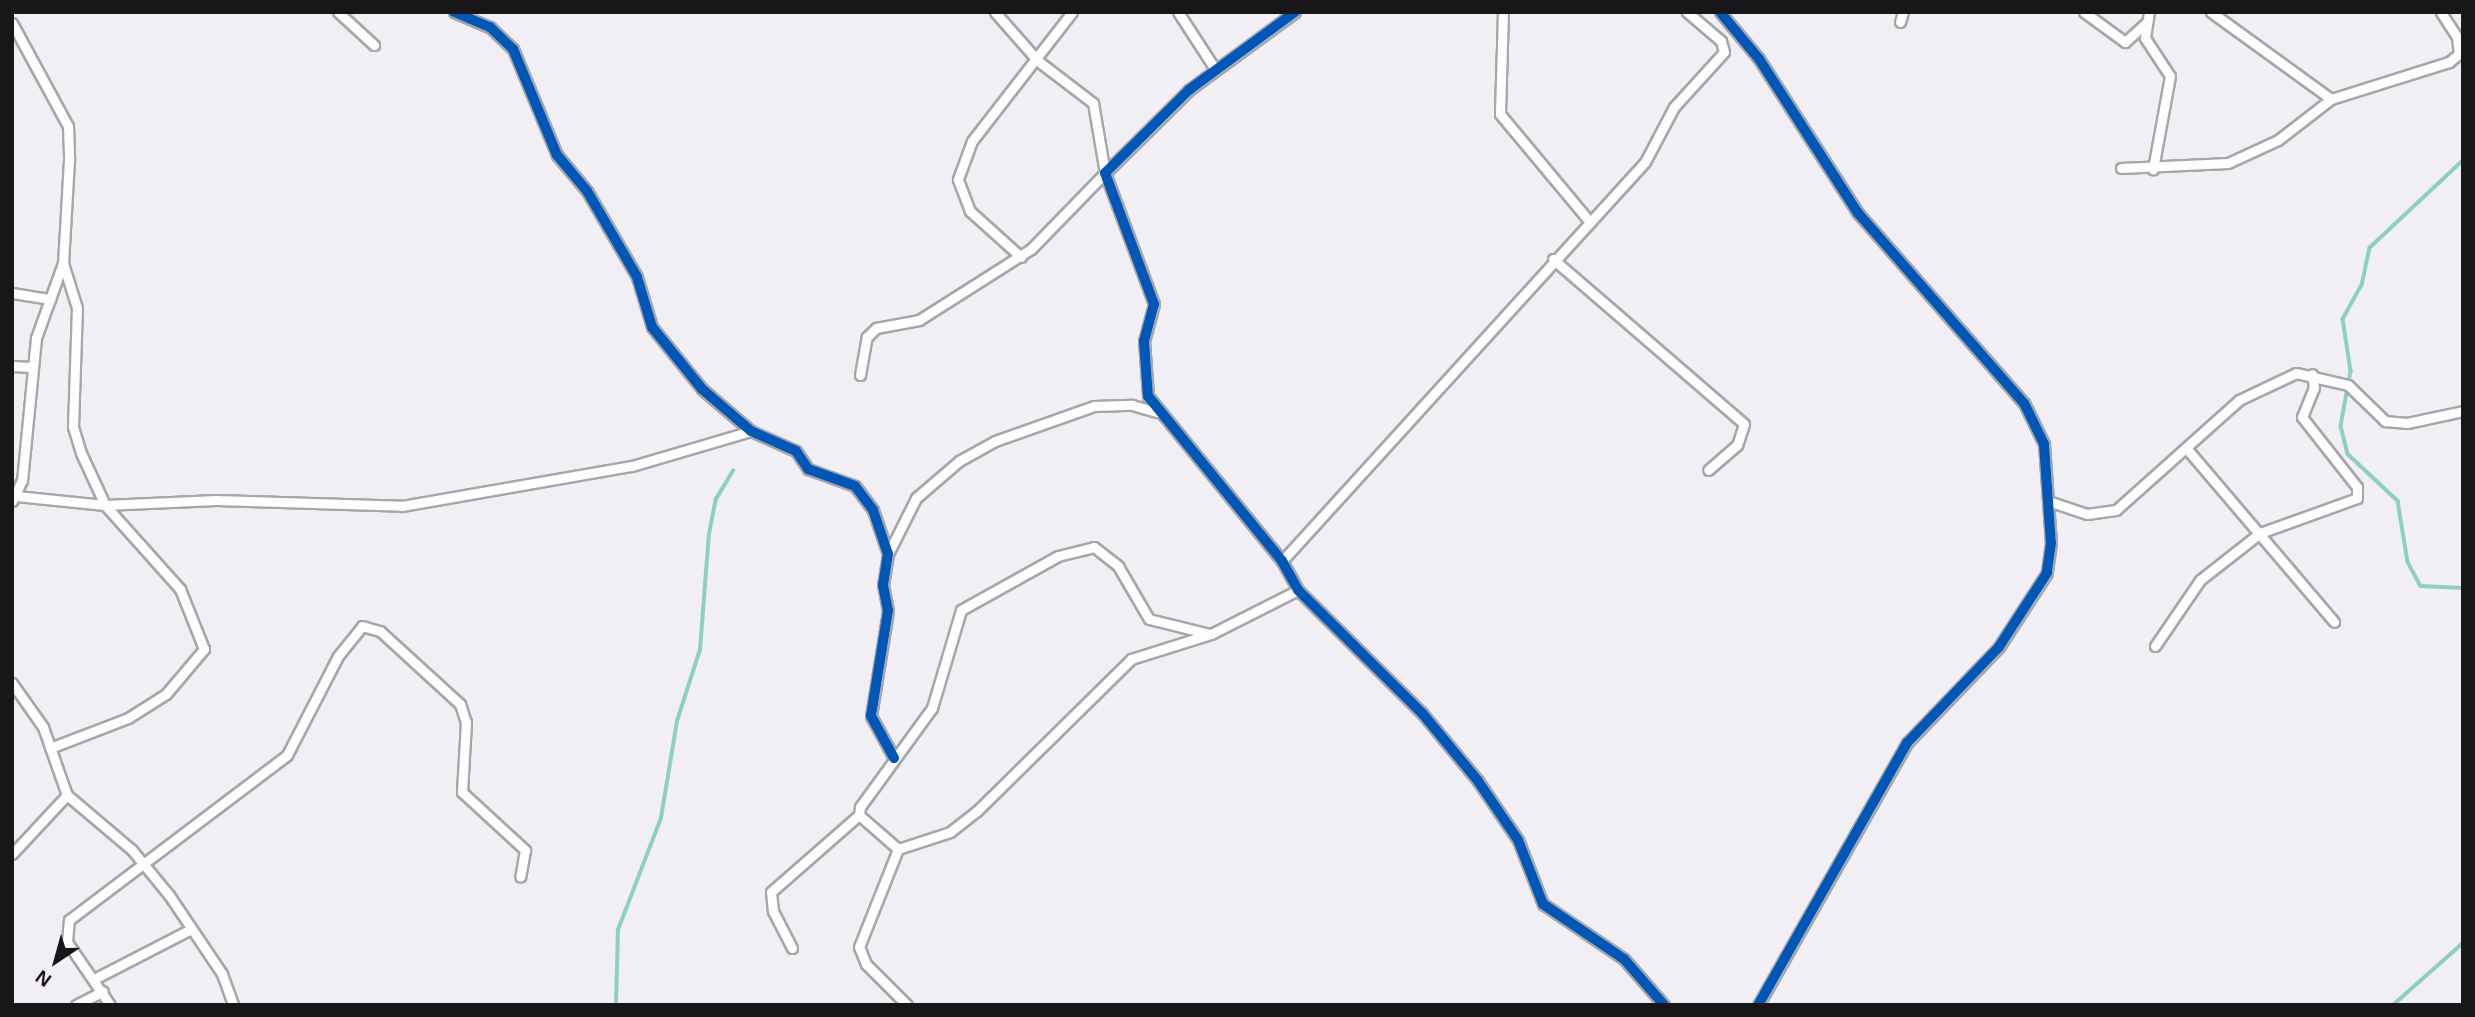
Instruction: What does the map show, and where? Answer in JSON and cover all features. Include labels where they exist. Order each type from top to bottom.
[{"type":"street","points":[[338,12],[374,45]]},
{"type":"street","points":[[454,12],[490,27],[513,49],[557,155],[587,191],[637,277],[652,327],[718,405],[751,431],[796,451],[808,469],[855,486],[873,510],[888,554],[888,611],[870,698],[874,731],[894,758]]},
{"type":"street","points":[[995,12],[1038,61],[1093,103],[1105,173],[1154,304],[1142,380],[1157,412],[1282,561],[1298,590],[1412,703],[1478,781],[1518,840],[1543,904],[1624,959],[1664,1005]]},
{"type":"street","points":[[1021,257],[970,211],[958,180],[972,141],[1038,61],[1072,12]]},
{"type":"street","points":[[1178,12],[1215,69]]},
{"type":"street","points":[[860,375],[867,337],[876,328],[919,320],[1021,257],[1052,233],[1105,173],[1215,69],[1295,12]]},
{"type":"street","points":[[1503,12],[1500,114],[1590,222]]},
{"type":"street","points":[[1282,561],[1553,259],[1631,179],[1674,107],[1724,52],[1721,41],[1687,12]]},
{"type":"street","points":[[1720,12],[1759,59],[1858,213],[2024,403],[2044,444],[2048,501],[2047,573],[1999,647],[1906,743],[1758,1005]]},
{"type":"street","points":[[2084,12],[2124,42],[2148,17]]},
{"type":"street","points":[[2211,12],[2331,99]]},
{"type":"street","points":[[2121,168],[2153,169],[2228,163],[2254,154],[2331,99],[2449,62],[2459,54],[2457,37],[2441,12]]},
{"type":"street","points":[[2148,17],[2146,38],[2170,76],[2153,169]]},
{"type":"street","points":[[12,23],[68,126],[63,262],[31,367],[14,499],[105,505],[436,502],[632,466],[751,431]]},
{"type":"street","points":[[1553,259],[1744,424],[1737,445],[1708,470]]},
{"type":"street","points":[[50,748],[128,718],[166,694],[204,649],[180,589],[105,505],[74,427],[77,308],[63,262]]},
{"type":"street","points":[[12,293],[51,299]]},
{"type":"street","points":[[12,366],[31,367]]},
{"type":"street","points":[[2048,501],[2087,514],[2116,510],[2257,387],[2312,374],[2348,385],[2385,421],[2407,423],[2463,411]]},
{"type":"street","points":[[2155,646],[2200,580],[2260,533],[2353,503],[2359,494],[2302,417],[2314,388],[2312,374]]},
{"type":"street","points":[[888,554],[916,498],[960,461],[995,442],[1094,406],[1132,405],[1157,412]]},
{"type":"street","points":[[2187,449],[2334,622]]},
{"type":"street","points":[[792,948],[773,911],[771,892],[859,814],[938,696],[957,616],[1077,548],[1107,555],[1149,619],[1211,635]]},
{"type":"street","points":[[908,1005],[866,964],[859,947],[898,849],[963,822],[1131,659],[1211,635],[1298,590]]},
{"type":"street","points":[[110,1005],[96,978],[64,931],[97,897],[144,865],[287,755],[345,645],[368,625],[460,704],[466,722],[462,792],[525,850],[520,877]]},
{"type":"street","points":[[12,683],[29,700],[67,795],[144,865],[222,974],[233,1005]]},
{"type":"street","points":[[12,854],[67,795]]},
{"type":"street","points":[[859,814],[898,849]]},
{"type":"street","points":[[96,978],[191,929]]},
{"type":"street","points":[[76,1005],[103,991]]},
{"type":"waterway","points":[[2463,161],[2370,248],[2362,285],[2343,319],[2351,371],[2341,426],[2348,454],[2398,501],[2408,562],[2421,586],[2463,588]]},
{"type":"waterway","points":[[616,1005],[618,930],[661,818],[677,721],[700,650],[709,534],[716,499],[733,471]]},
{"type":"waterway","points":[[2393,1005],[2463,943]]},
{"type":"cycle path","points":[[454,12],[490,27],[513,49],[557,155],[587,191],[637,277],[652,327],[702,389],[751,431],[796,451],[808,469],[855,486],[873,510],[888,554],[883,585],[888,611],[871,716],[894,758]]},
{"type":"cycle path","points":[[1295,12],[1189,90],[1105,173],[1154,304],[1144,341],[1148,396],[1282,561],[1298,590],[1422,713],[1478,781],[1518,840],[1543,904],[1624,959],[1664,1005]]},
{"type":"cycle path","points":[[1720,12],[1759,59],[1858,213],[2024,403],[2044,444],[2051,543],[2047,573],[1999,647],[1907,743],[1758,1005]]}]
